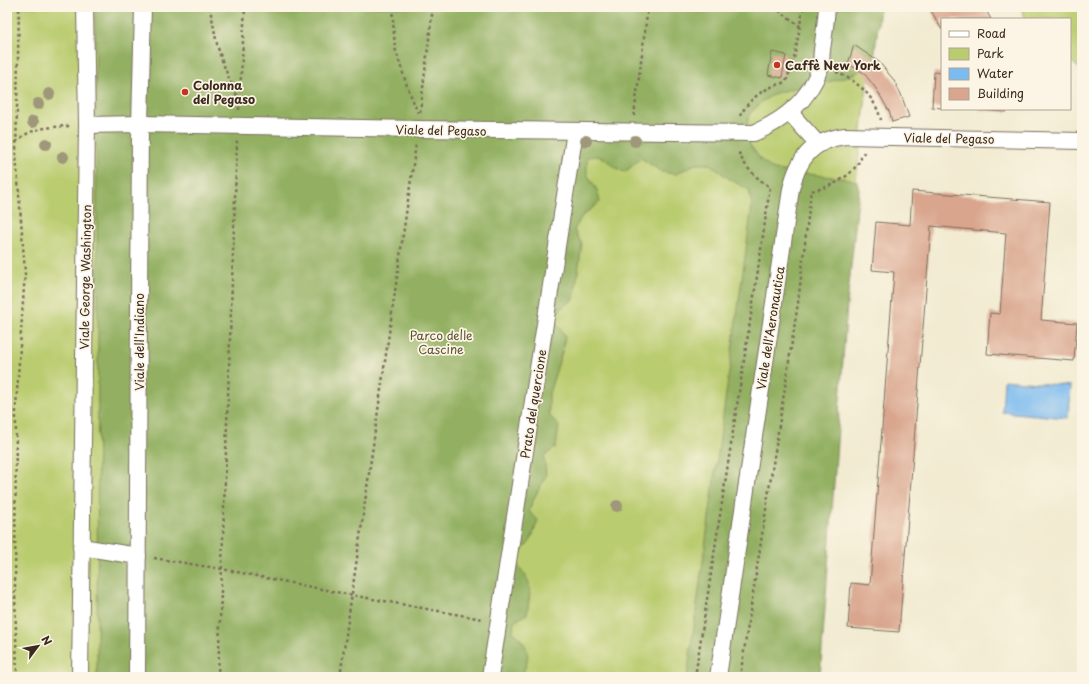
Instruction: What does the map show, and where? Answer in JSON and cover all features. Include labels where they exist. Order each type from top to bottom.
[{"type":"street","name":"Viale George Washington","points":[[80,677],[87,125],[85,7]]},
{"type":"street","name":"Viale dell'Indiano","points":[[137,677],[140,124],[143,7]]},
{"type":"street","points":[[818,144],[790,113],[800,103],[820,68],[827,7]]},
{"type":"street","name":"Viale del Pegaso","points":[[87,125],[140,124],[736,134],[754,133],[772,126],[790,113]]},
{"type":"street","name":"Prato del quercione","points":[[490,677],[575,131]]},
{"type":"street","name":"Viale del Pegaso","points":[[818,144],[831,138],[845,136],[1082,141]]},
{"type":"street","name":"Viale dell'Aeronautica","points":[[718,677],[791,189],[794,175],[802,160],[818,144]]},
{"type":"street","points":[[81,547],[138,556]]},
{"type":"path","points":[[17,677],[15,591],[16,407],[25,272],[16,155],[19,7]]},
{"type":"path","points":[[209,7],[213,18],[222,62],[232,86],[240,99]]},
{"type":"path","points":[[218,677],[238,126],[245,7]]},
{"type":"path","points":[[392,7],[395,48],[407,86],[420,117],[433,7]]},
{"type":"path","points":[[632,132],[648,7]]},
{"type":"path","points":[[774,7],[800,26]]},
{"type":"path","points":[[695,677],[770,186],[757,177],[743,162],[737,146],[737,121],[749,102],[759,94],[769,88],[786,82],[795,55],[803,7]]},
{"type":"path","points":[[834,71],[854,81],[871,98],[878,111],[882,124],[882,137]]},
{"type":"path","points":[[16,142],[21,137],[45,128],[87,125]]},
{"type":"path","points":[[340,677],[418,129]]},
{"type":"path","points":[[740,677],[798,303],[811,191],[834,185],[844,179],[854,169],[864,150],[866,136]]},
{"type":"path","points":[[138,556],[222,568],[351,595],[499,622]]},
{"type":"green space","name":"Parco delle Cascine","points":[[7,7],[876,7],[840,322],[815,677],[7,677]]},
{"type":"green space","name":"Parco delle Cascine","points":[[95,7],[880,7],[874,61],[856,73],[842,78],[819,85],[799,87],[776,93],[761,102],[749,115],[746,129],[750,145],[761,160],[774,170],[850,179],[857,182],[859,190],[847,304],[820,677],[687,677],[752,206],[749,190],[728,178],[710,164],[695,164],[676,174],[662,172],[641,158],[624,172],[606,160],[598,156],[593,156],[587,158],[587,174],[597,190],[600,202],[582,216],[574,230],[582,244],[574,299],[560,309],[554,320],[565,336],[562,352],[549,393],[549,415],[559,426],[556,447],[544,456],[546,476],[529,511],[538,520],[531,540],[514,561],[525,575],[530,586],[527,614],[514,622],[513,632],[519,637],[526,647],[528,658],[520,677],[97,677],[98,319]]},
{"type":"green space","points":[[1020,7],[1082,7],[1082,71],[1071,61],[1071,18],[1026,18]]},
{"type":"water","points":[[1004,380],[1070,386],[1068,418],[1002,412]]},
{"type":"building","points":[[929,7],[984,7],[990,18],[941,18],[941,28]]},
{"type":"building","points":[[854,45],[879,62],[893,79],[901,94],[909,117],[892,122],[890,113],[877,90],[864,73],[848,64]]},
{"type":"building","name":"Caffè New York","points":[[772,52],[786,55],[782,78],[768,75]]},
{"type":"building","points":[[934,72],[941,73],[941,108],[932,107]]},
{"type":"building","points":[[979,110],[1007,110],[1007,112]]},
{"type":"building","points":[[912,191],[1050,202],[1041,320],[1077,323],[1074,361],[987,354],[990,313],[1000,314],[1006,233],[931,226],[899,632],[848,628],[851,583],[870,585],[894,272],[872,270],[876,222],[910,225]]},
{"type":"place","name":"Caffè New York","points":[[777,65]]},
{"type":"place","name":"Colonna del Pegaso","points":[[185,92]]}]
